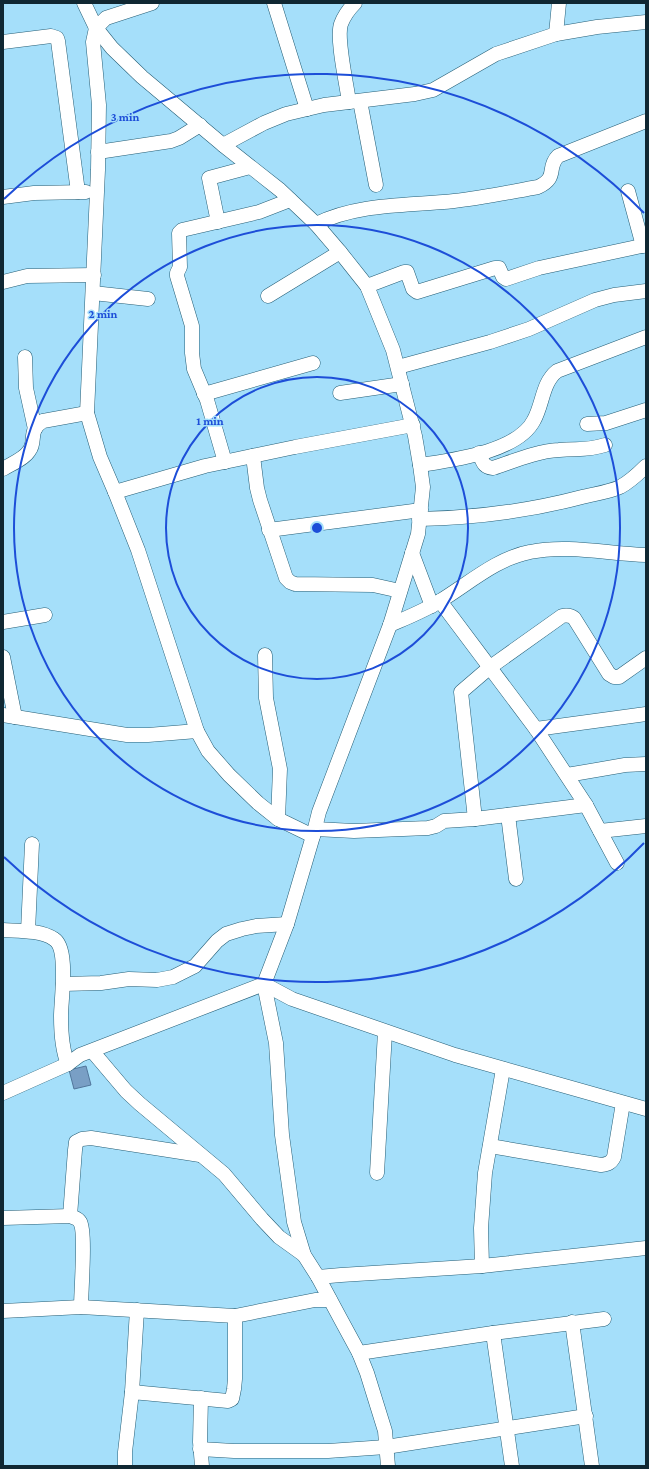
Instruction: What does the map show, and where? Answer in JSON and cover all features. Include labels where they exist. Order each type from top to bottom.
[{"type":"street","points":[[84,3],[96,28],[112,48],[142,77],[290,200],[316,224],[367,286],[393,350],[413,425],[423,487],[418,534],[390,625],[319,812],[287,924],[264,984],[276,1043],[282,1135],[294,1222],[304,1255],[318,1277],[359,1353],[367,1373],[385,1431],[388,1466]]},
{"type":"street","points":[[152,3],[106,18],[96,28],[93,42],[98,105],[98,152],[88,413],[100,457],[138,550],[197,731],[208,751],[258,804],[278,819],[314,833],[428,828],[436,826],[444,821],[475,819],[586,805]]},
{"type":"street","points":[[274,3],[307,109]]},
{"type":"street","points":[[355,3],[346,14],[340,25],[340,37],[376,185]]},
{"type":"street","points":[[556,34],[559,3]]},
{"type":"street","points":[[223,145],[264,123],[286,114],[307,109],[415,94],[433,90],[496,54],[556,34],[597,27],[646,22]]},
{"type":"street","points":[[3,42],[51,36],[57,38],[78,192]]},
{"type":"street","points":[[316,224],[339,214],[356,210],[375,207],[455,201],[538,187],[544,184],[551,177],[552,163],[558,156],[646,121]]},
{"type":"street","points":[[98,152],[171,141],[183,136],[200,125]]},
{"type":"street","points":[[218,222],[209,178],[250,167]]},
{"type":"street","points":[[367,286],[404,272],[407,272],[413,290],[417,292],[495,268],[499,268],[503,277],[506,279],[539,268],[644,245],[628,191]]},
{"type":"street","points":[[3,197],[34,193],[97,192]]},
{"type":"street","points":[[225,462],[204,394],[194,369],[192,353],[192,326],[177,276],[180,266],[178,237],[182,230],[271,208],[290,200]]},
{"type":"street","points":[[268,296],[340,252]]},
{"type":"street","points":[[3,282],[27,276],[94,275]]},
{"type":"street","points":[[398,367],[490,342],[522,331],[595,300],[614,295],[646,291]]},
{"type":"street","points":[[93,293],[148,299]]},
{"type":"street","points":[[420,465],[463,458],[510,442],[525,432],[534,421],[547,383],[551,376],[557,371],[646,337]]},
{"type":"street","points":[[3,469],[25,456],[30,451],[35,429],[26,388],[25,357]]},
{"type":"street","points":[[204,394],[313,363]]},
{"type":"street","points":[[340,393],[402,384]]},
{"type":"street","points":[[587,424],[606,423],[646,410]]},
{"type":"street","points":[[35,429],[43,422],[88,413]]},
{"type":"street","points":[[115,492],[205,466],[295,447],[413,425]]},
{"type":"street","points":[[480,453],[486,466],[493,468],[548,451],[591,449],[605,445]]},
{"type":"street","points":[[253,456],[257,488],[269,530],[286,578],[290,582],[301,584],[373,585],[400,591]]},
{"type":"street","points":[[269,530],[420,515],[458,519],[558,503],[619,487],[637,476],[646,466]]},
{"type":"street","points":[[390,625],[436,604],[502,562],[529,552],[549,549],[566,549],[646,555]]},
{"type":"street","points":[[412,553],[436,604],[489,668],[536,729],[586,805],[617,863]]},
{"type":"street","points":[[3,622],[45,615]]},
{"type":"street","points":[[475,819],[461,692],[489,668],[562,616],[567,615],[571,615],[574,618],[609,674],[614,677],[618,677],[646,658]]},
{"type":"street","points":[[265,655],[266,698],[280,769],[278,819]]},
{"type":"street","points":[[3,657],[9,716],[127,735],[197,731]]},
{"type":"street","points":[[536,729],[646,714]]},
{"type":"street","points":[[567,775],[625,765],[646,764]]},
{"type":"street","points":[[508,815],[516,879]]},
{"type":"street","points":[[600,831],[646,826]]},
{"type":"street","points":[[28,931],[32,844]]},
{"type":"street","points":[[63,984],[100,983],[129,979],[157,980],[173,977],[195,966],[217,941],[226,934],[242,928],[287,924]]},
{"type":"street","points":[[3,930],[28,931],[49,936],[56,940],[60,946],[63,984],[61,1017],[66,1060]]},
{"type":"street","points":[[3,1082],[86,1054],[264,984],[292,999],[455,1055],[646,1109]]},
{"type":"street","points":[[377,1173],[385,1032]]},
{"type":"street","points":[[86,1054],[140,1104],[224,1174],[262,1219],[280,1237],[304,1255]]},
{"type":"street","points":[[3,1093],[66,1060]]},
{"type":"street","points":[[482,1266],[481,1228],[485,1173],[503,1069]]},
{"type":"street","points":[[490,1146],[601,1165],[607,1164],[611,1162],[614,1157],[623,1103]]},
{"type":"street","points":[[70,1216],[76,1142],[82,1139],[91,1138],[201,1155]]},
{"type":"street","points":[[3,1218],[70,1216],[77,1219],[81,1223],[83,1230],[81,1307]]},
{"type":"street","points":[[318,1277],[341,1274],[482,1266],[646,1248]]},
{"type":"street","points":[[3,1311],[81,1307],[235,1316],[315,1300],[330,1300]]},
{"type":"street","points":[[126,1466],[125,1452],[132,1392],[137,1310]]},
{"type":"street","points":[[132,1392],[228,1401],[232,1399],[235,1379],[235,1316]]},
{"type":"street","points":[[359,1353],[572,1322],[604,1319]]},
{"type":"street","points":[[572,1322],[592,1466]]},
{"type":"street","points":[[493,1333],[512,1466]]},
{"type":"street","points":[[201,1398],[200,1449],[202,1466]]},
{"type":"street","points":[[200,1449],[234,1451],[328,1451],[386,1447],[586,1416]]},
{"type":"building","points":[[86,1066],[91,1085],[74,1089],[69,1070]]}]
